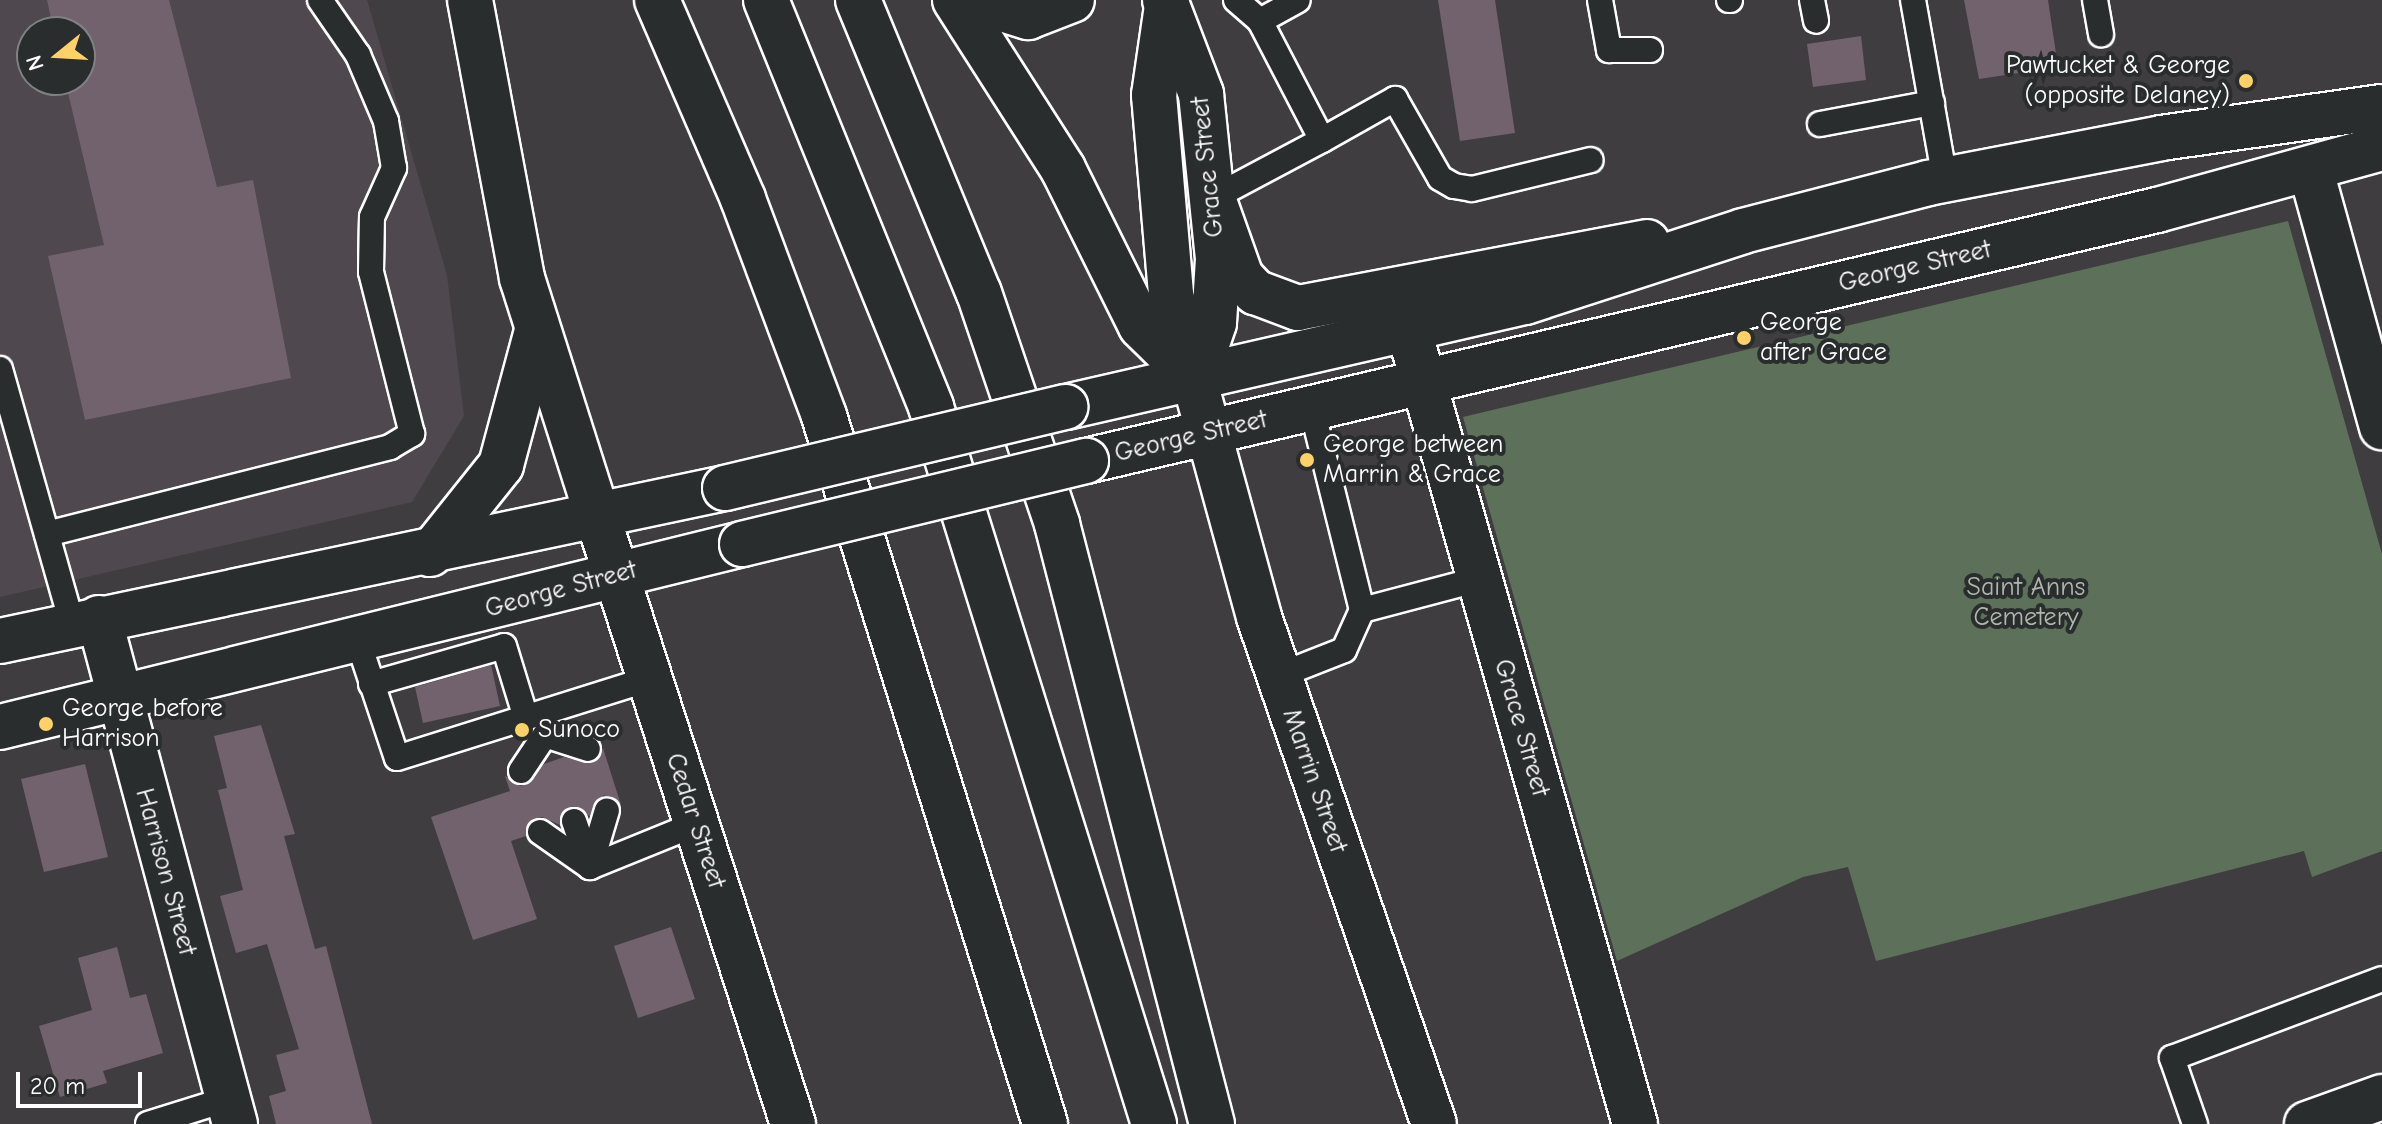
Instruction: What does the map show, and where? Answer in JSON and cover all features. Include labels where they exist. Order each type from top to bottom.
[{"type":"main road","name":"Cedar Street","points":[[470,0],[536,332],[793,1124]]},
{"type":"main road","points":[[657,0],[743,199],[824,416],[1045,1124]]},
{"type":"main road","points":[[766,0],[931,407],[1154,1124]]},
{"type":"main road","points":[[858,0],[969,267],[1053,510],[1212,1124]]},
{"type":"main road","points":[[955,0],[1063,169],[1141,326],[1195,379]]},
{"type":"main road","points":[[973,0],[1028,17],[1072,0]]},
{"type":"main road","name":"Grace Street","points":[[1175,2],[1155,129],[1171,295],[1209,433]]},
{"type":"main road","name":"Grace Street","points":[[1175,2],[1201,94],[1213,198],[1218,292],[1195,379]]},
{"type":"main road","points":[[1213,198],[1241,277],[1255,292],[1298,308],[1823,209],[1945,180],[2161,138],[2382,107]]},
{"type":"main road","name":"George Street","points":[[0,727],[1086,461],[1423,384],[2311,171],[2382,148]]},
{"type":"main road","points":[[2311,171],[2382,427]]},
{"type":"main road","points":[[0,641],[598,518],[1066,407],[1409,331],[1597,282],[1823,209]]},
{"type":"main road","name":"Grace Street","points":[[1409,331],[1635,1124]]},
{"type":"main road","points":[[430,554],[501,465],[536,332]]},
{"type":"main road","name":"Marrin Street","points":[[1209,433],[1278,676],[1434,1124]]},
{"type":"main road","name":"Harrison Street","points":[[86,621],[119,699],[231,1112]]},
{"type":"main road","points":[[2307,1124],[2382,1097]]},
{"type":"lane","points":[[47,534],[390,447],[412,434],[371,272],[372,217],[394,168],[386,121],[358,55],[320,0]]},
{"type":"lane","points":[[1236,0],[1260,21],[1322,140]]},
{"type":"lane","points":[[1260,21],[1298,0]]},
{"type":"lane","points":[[1600,0],[1609,50],[1650,50]]},
{"type":"lane","points":[[1913,0],[1945,180]]},
{"type":"lane","points":[[2095,0],[2101,34]]},
{"type":"lane","points":[[1213,198],[1395,99],[1440,178],[1454,186],[1480,188],[1591,160]]},
{"type":"lane","points":[[1820,124],[1932,103]]},
{"type":"lane","points":[[0,369],[47,534],[86,621]]},
{"type":"lane","points":[[1278,676],[1344,650],[1362,610],[1312,409]]},
{"type":"lane","points":[[1362,610],[1479,579]]},
{"type":"lane","points":[[358,641],[397,758],[536,722],[649,679]]},
{"type":"lane","points":[[371,684],[504,646],[554,760]]},
{"type":"lane","points":[[536,722],[588,749]]},
{"type":"lane","points":[[521,771],[536,722]]},
{"type":"lane","points":[[590,867],[607,810]]},
{"type":"lane","points":[[574,821],[590,867]]},
{"type":"lane","points":[[590,867],[696,824]]},
{"type":"lane","points":[[540,832],[590,867]]},
{"type":"lane","points":[[2195,1124],[2172,1058],[2382,979]]},
{"type":"lane","points":[[148,1124],[231,1112]]},
{"type":"shaded area","points":[[0,0],[367,0],[447,275],[464,416],[412,502],[0,597]]},
{"type":"green space","name":"Saint Anns Cemetery","points":[[2288,221],[2382,554],[2382,851],[2312,877],[2304,851],[1876,961],[1848,867],[1803,877],[1617,961],[1463,417]]},
{"type":"building","points":[[47,0],[169,0],[217,187],[253,180],[291,378],[85,420],[48,256],[104,245],[69,96],[96,96],[96,16],[50,16]]},
{"type":"building","points":[[1438,0],[1495,0],[1515,133],[1460,141]]},
{"type":"building","points":[[1964,0],[2048,0],[2058,67],[1979,79]]},
{"type":"building","points":[[1861,36],[1866,80],[1813,87],[1807,44]]},
{"type":"building","points":[[491,665],[500,706],[423,723],[415,687]]},
{"type":"building","points":[[261,725],[295,834],[284,836],[315,949],[326,946],[372,1124],[276,1124],[269,1096],[286,1091],[276,1055],[299,1049],[267,944],[236,953],[220,896],[243,890],[218,790],[227,788],[214,736]]},
{"type":"building","points":[[603,748],[621,805],[604,795],[590,816],[570,807],[560,825],[542,817],[528,823],[526,836],[511,841],[537,919],[473,940],[431,817],[510,791],[505,776],[521,786],[544,764],[564,757],[592,763]]},
{"type":"building","points":[[85,764],[108,857],[44,872],[21,779]]},
{"type":"building","points":[[671,927],[695,999],[638,1018],[614,946]]},
{"type":"building","points":[[117,947],[130,998],[146,994],[163,1053],[103,1071],[107,1083],[60,1097],[39,1026],[92,1010],[78,958]]},
{"type":"place","name":"Pawtucket & George (opposite Delaney)","points":[[2246,81]]},
{"type":"place","name":"George after Grace","points":[[1744,338]]},
{"type":"place","name":"George between Marrin & Grace","points":[[1307,460]]},
{"type":"place","name":"George before Harrison","points":[[46,724]]},
{"type":"place","name":"Sunoco","points":[[522,730]]}]
